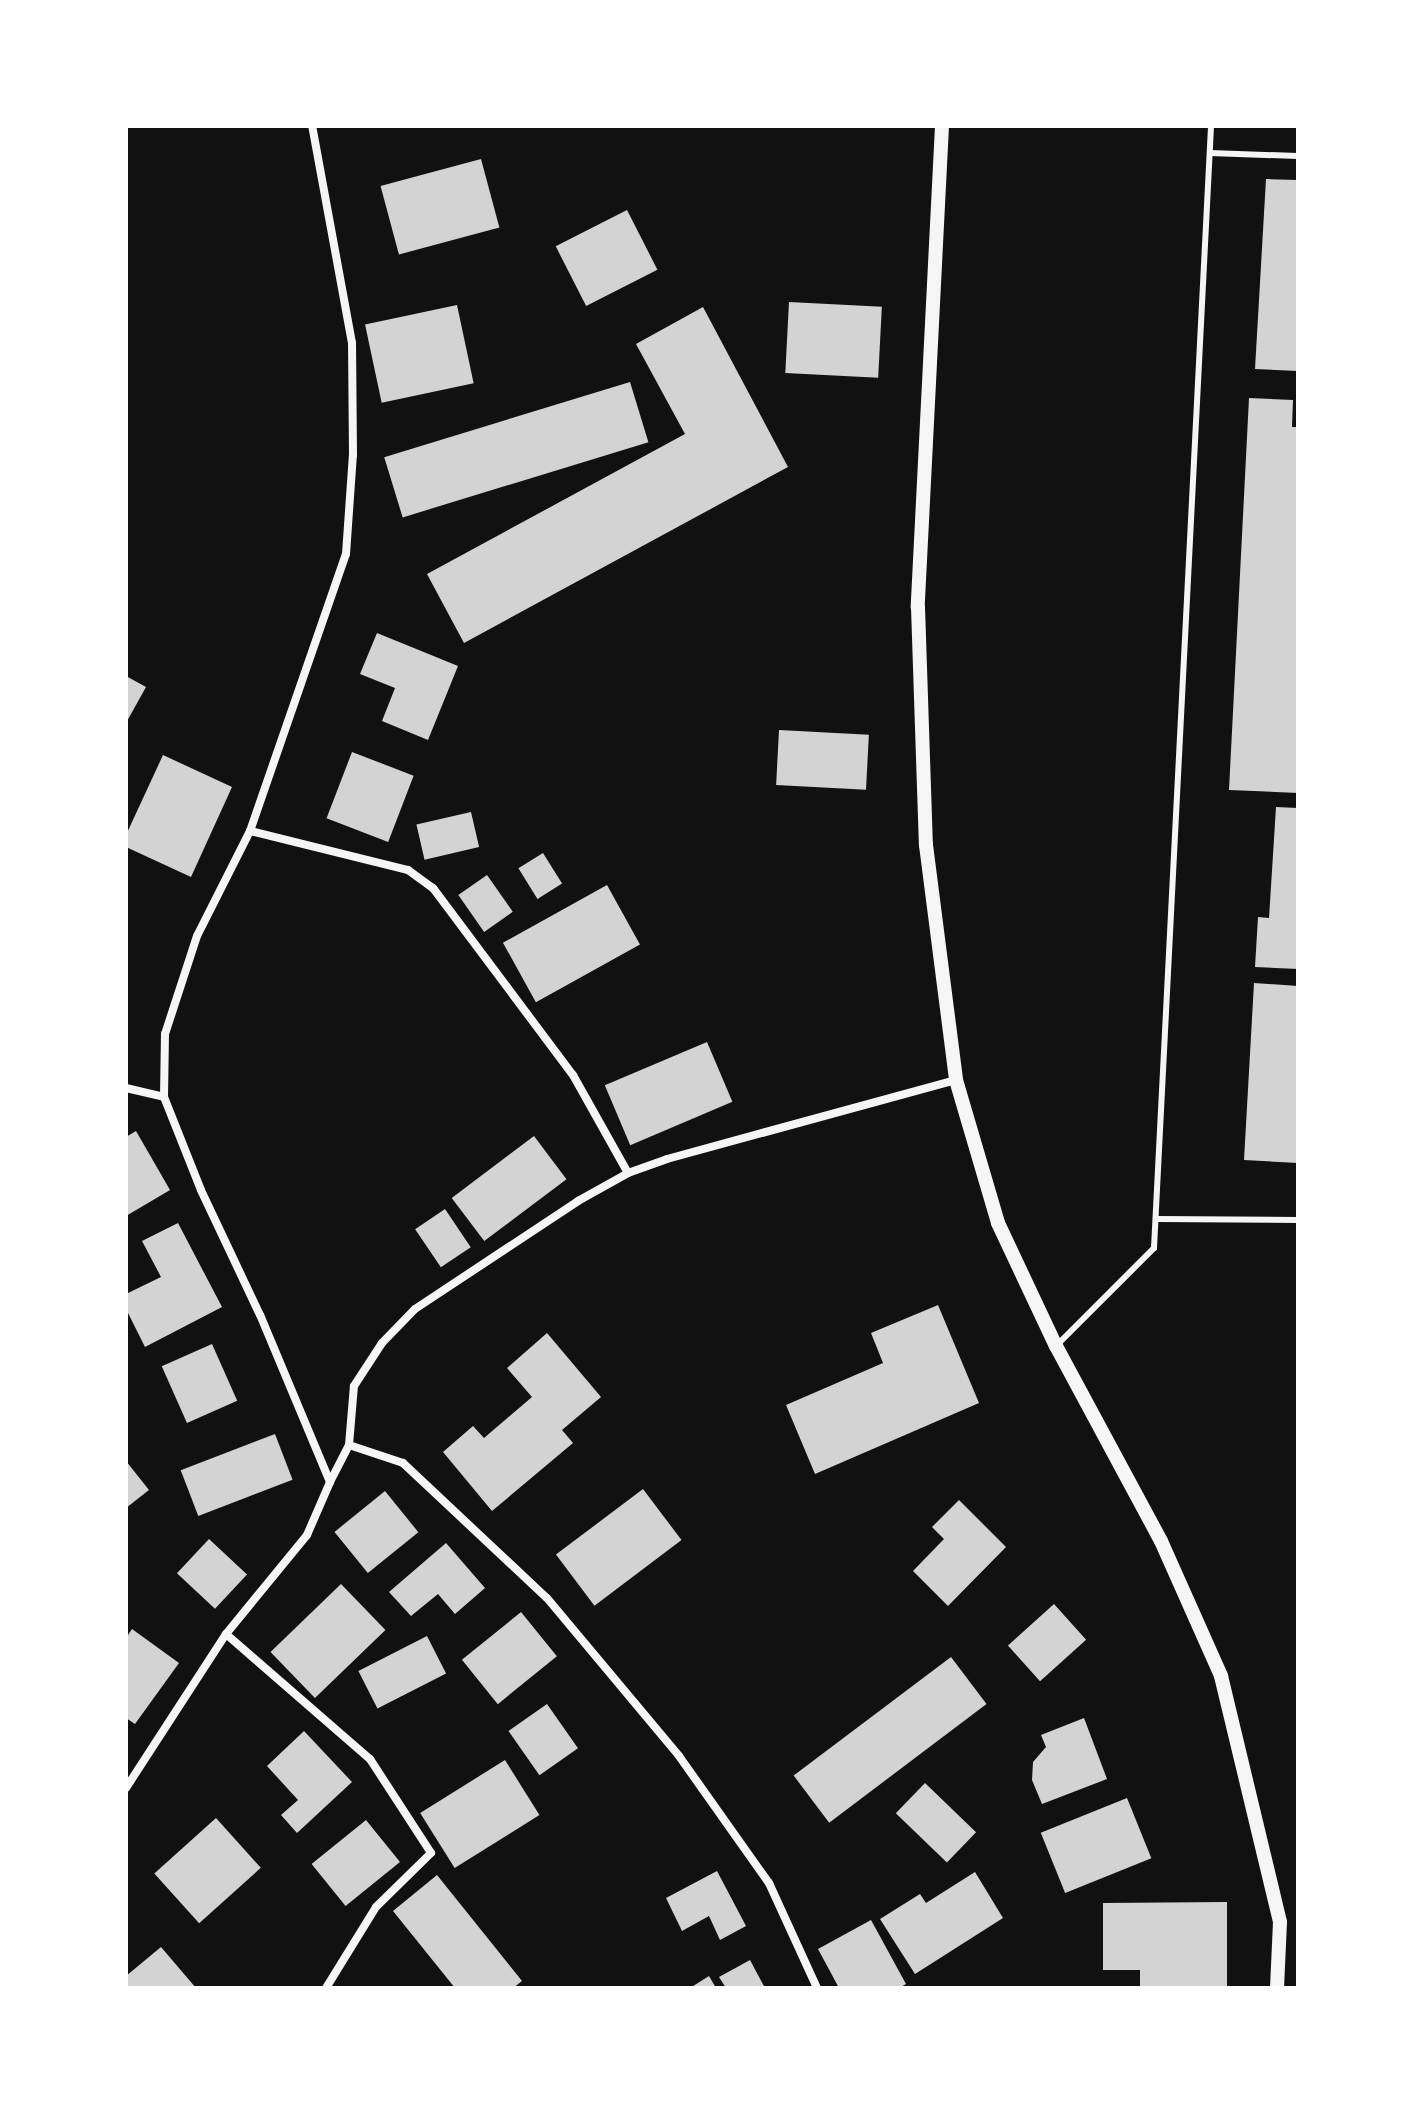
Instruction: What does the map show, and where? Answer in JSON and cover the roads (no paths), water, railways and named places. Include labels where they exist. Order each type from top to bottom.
[{"type":"street","points":[[312,126],[352,343],[353,455],[346,554],[250,831],[197,936],[165,1034],[164,1097],[201,1190],[260,1315],[330,1482]]},
{"type":"street","points":[[942,126],[918,607],[926,845],[956,1080],[998,1223],[1056,1346],[1161,1541],[1221,1676],[1280,1922],[1277,1988]]},
{"type":"street","points":[[250,831],[408,870],[433,888],[573,1075],[628,1173]]},
{"type":"street","points":[[126,1788],[142,1768],[226,1634],[307,1535],[349,1445],[354,1386],[382,1343],[415,1309],[578,1201],[628,1173],[956,1080]]},
{"type":"street","points":[[126,1088],[164,1097]]},
{"type":"street","points":[[349,1445],[403,1463],[547,1598],[679,1756],[769,1883],[817,1988]]},
{"type":"street","points":[[226,1634],[370,1759],[431,1853],[376,1907],[326,1988]]},
{"type":"lane","points":[[1056,1346],[1154,1248],[1211,126]]},
{"type":"lane","points":[[1210,153],[1298,156]]},
{"type":"lane","points":[[1156,1219],[1298,1220]]}]
